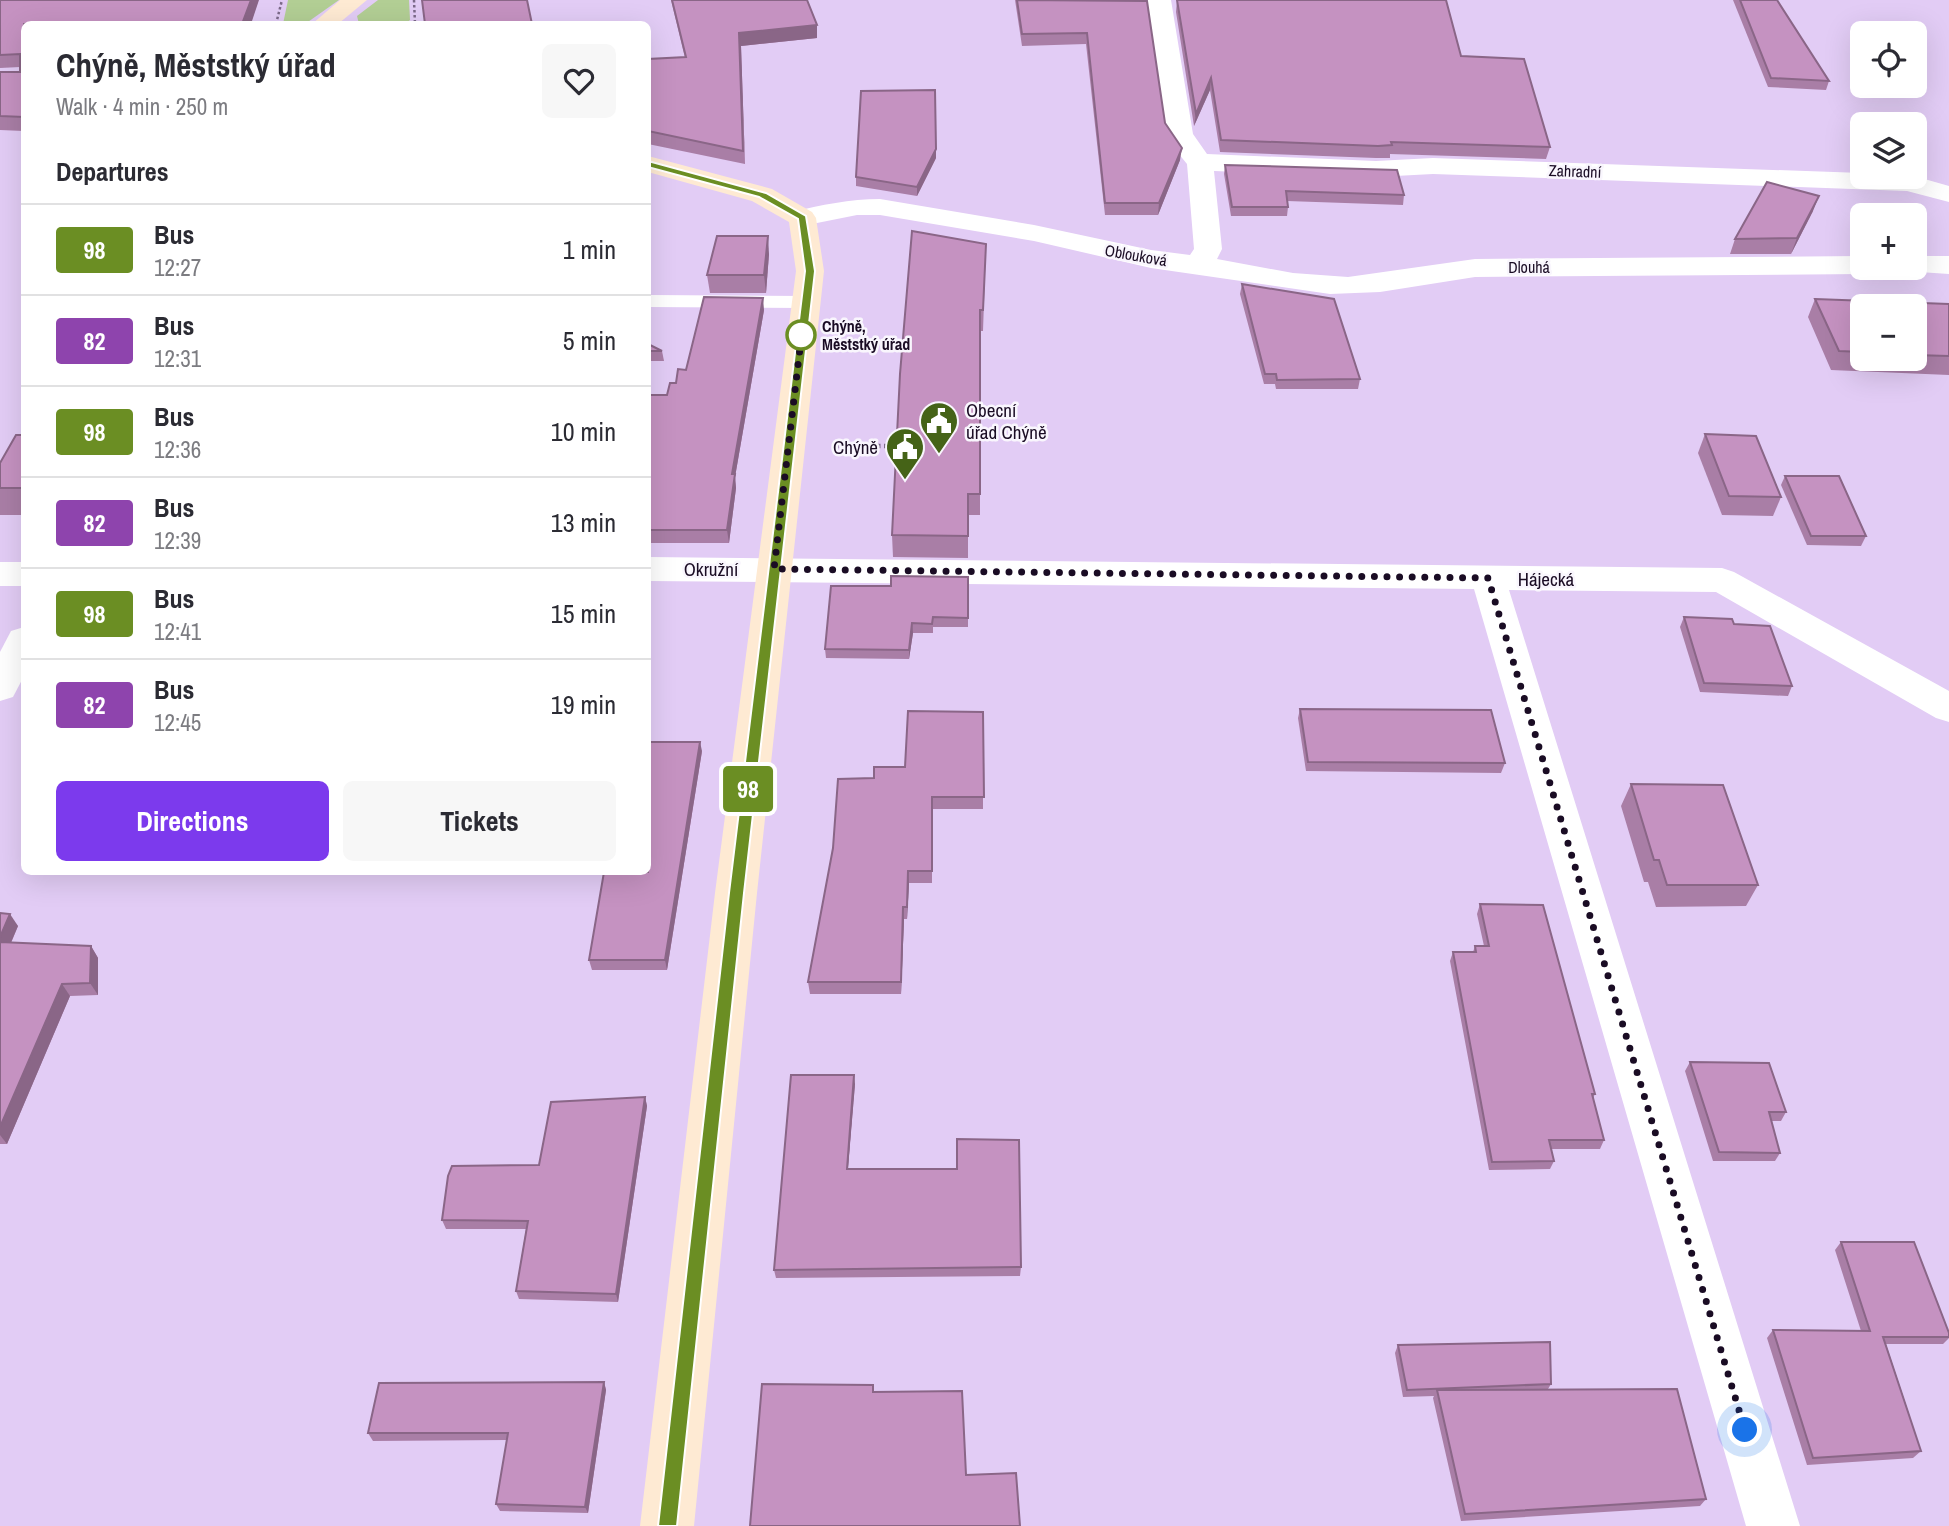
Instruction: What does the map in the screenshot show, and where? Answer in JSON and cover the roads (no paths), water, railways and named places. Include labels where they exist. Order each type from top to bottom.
[{"type":"street","points":[[328,21],[355,0]]},
{"type":"street","points":[[1160,0],[1180,134],[1187,148],[1200,162],[1208,249],[1199,265]]},
{"type":"street","name":"Zahradní","points":[[1200,162],[1377,169],[1433,166],[1908,183],[1949,194]]},
{"type":"street","points":[[651,165],[762,195],[802,218],[810,271],[667,1526]]},
{"type":"street","name":"Oblouková","points":[[802,218],[857,207],[880,206],[1034,233],[1151,259],[1199,265]]},
{"type":"street","name":"Dlouhá","points":[[1199,265],[1344,286],[1382,284],[1436,272],[1475,268],[1850,265]]},
{"type":"street","points":[[1927,265],[1949,265]]},
{"type":"street","name":"Okružní","points":[[651,569],[774,569]]},
{"type":"street","name":"Hájecká","points":[[774,569],[1722,580],[1949,708]]},
{"type":"street","points":[[0,574],[21,574]]},
{"type":"street","points":[[1488,578],[1773,1526]]},
{"type":"street","points":[[0,688],[21,646]]},
{"type":"lane","points":[[651,301],[806,302]]},
{"type":"place","name":"Chýně, Měststký úřad","points":[[801,335]]},
{"type":"place","name":"Obecní úřad Chýně","points":[[939,455]]},
{"type":"place","name":"Chýně","points":[[905,481]]}]
